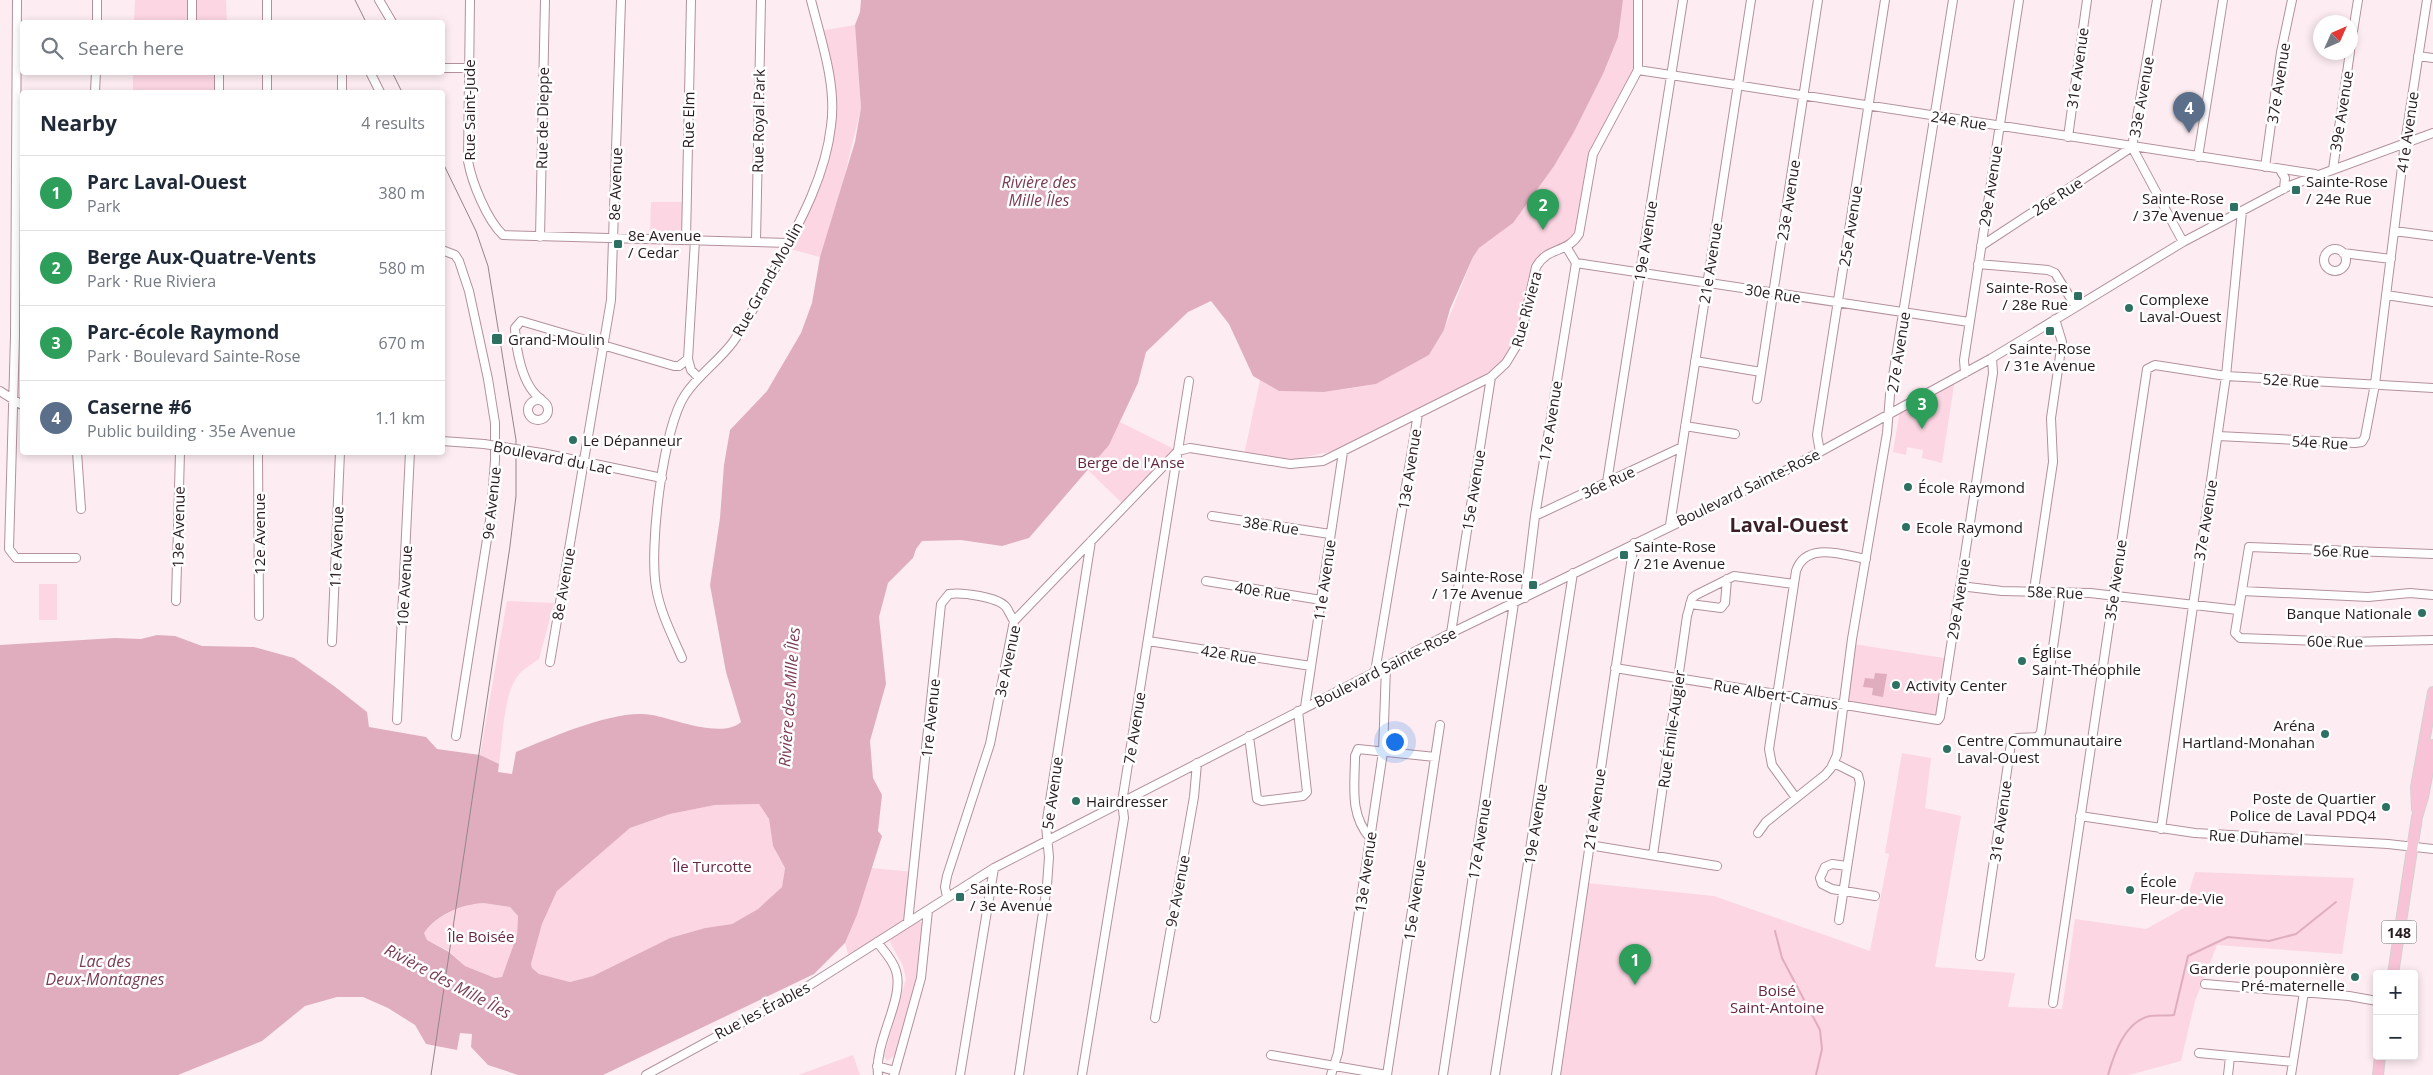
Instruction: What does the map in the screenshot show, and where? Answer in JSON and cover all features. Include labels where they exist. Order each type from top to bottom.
[{"type":"main road","name":"148","points":[[2394,970],[2417,817],[2416,787],[2433,692]]},
{"type":"main road","name":"148","points":[[2417,817],[2424,797],[2433,745]]},
{"type":"main road","points":[[2378,1075],[2380,1060]]},
{"type":"street","points":[[17,0],[19,147],[9,549],[16,558],[76,558]]},
{"type":"street","points":[[97,0],[97,20]]},
{"type":"street","points":[[192,0],[192,20]]},
{"type":"street","points":[[267,0],[267,20]]},
{"type":"street","points":[[379,0],[391,20]]},
{"type":"street","name":"Rue Saint-Jude","points":[[470,0],[469,171],[495,228],[503,235],[512,237],[540,236],[789,243]]},
{"type":"street","name":"Rue de Dieppe","points":[[540,236],[545,0]]},
{"type":"street","name":"8e Avenue","points":[[550,662],[611,300],[621,0]]},
{"type":"street","name":"Rue Elm","points":[[686,240],[691,0]]},
{"type":"street","name":"Rue Royal Park","points":[[756,242],[761,0]]},
{"type":"street","name":"Rue Grand-Moulin","points":[[682,658],[664,616],[656,587],[655,527],[662,478],[675,415],[686,394],[734,341],[747,320],[789,243],[826,158],[832,125],[832,96],[811,0]]},
{"type":"street","points":[[1576,263],[1567,248],[1579,234],[1592,154],[1638,70],[1638,0]]},
{"type":"street","name":"19e Avenue","points":[[1608,482],[1683,0]]},
{"type":"street","name":"21e Avenue","points":[[1670,525],[1750,0]]},
{"type":"street","name":"23e Avenue","points":[[1757,399],[1818,0]]},
{"type":"street","name":"25e Avenue","points":[[1820,452],[1817,435],[1885,0]]},
{"type":"street","name":"27e Avenue","points":[[1834,762],[1890,415],[1890,395],[1953,0]]},
{"type":"street","name":"29e Avenue","points":[[1965,373],[1964,360],[1969,322],[2019,0]]},
{"type":"street","name":"31e Avenue","points":[[2068,137],[2087,0]]},
{"type":"street","name":"33e Avenue","points":[[2157,0],[2132,147],[2183,242]]},
{"type":"street","points":[[2198,157],[2223,0]]},
{"type":"street","name":"37e Avenue","points":[[2265,167],[2282,52],[2292,0]]},
{"type":"street","name":"39e Avenue","points":[[2356,15],[2358,0]]},
{"type":"street","name":"41e Avenue","points":[[2375,384],[2405,143],[2427,0]]},
{"type":"street","points":[[2418,56],[2433,58]]},
{"type":"street","name":"39e Avenue","points":[[2332,169],[2349,60]]},
{"type":"street","points":[[445,68],[469,68]]},
{"type":"street","name":"24e Rue","points":[[1638,70],[2280,170],[2320,174]]},
{"type":"street","points":[[95,90],[96,75]]},
{"type":"street","points":[[219,75],[219,90]]},
{"type":"street","points":[[267,75],[267,90]]},
{"type":"street","points":[[342,75],[342,90]]},
{"type":"street","points":[[372,75],[379,90]]},
{"type":"street","name":"Boulevard Sainte-Rose","points":[[877,942],[994,868],[1450,633],[1783,472],[1890,415],[1992,358],[2183,242],[2242,210],[2284,189],[2332,169],[2433,133]]},
{"type":"street","name":"26e Rue","points":[[1981,246],[2132,147]]},
{"type":"street","points":[[2280,170],[2285,178],[2284,189]]},
{"type":"street","name":"37e Avenue","points":[[2161,829],[2226,376],[2242,210]]},
{"type":"street","points":[[2394,231],[2433,236]]},
{"type":"street","points":[[695,240],[688,359],[691,370],[699,378]]},
{"type":"street","name":"Rue Riviera","points":[[1178,451],[1190,448],[1305,464],[1323,461],[1491,377],[1510,358],[1520,340],[1536,267],[1541,258],[1550,252],[1567,248]]},
{"type":"street","name":"9e Avenue","points":[[445,251],[455,256],[459,261],[469,291],[488,379],[495,423],[495,460],[491,514],[456,736]]},
{"type":"street","points":[[2343,252],[2391,259]]},
{"type":"street","name":"30e Rue","points":[[1576,263],[1969,322]]},
{"type":"street","name":"17e Avenue","points":[[1525,598],[1535,516],[1576,263]]},
{"type":"street","points":[[1978,264],[2048,270],[2055,273],[2076,306]]},
{"type":"street","points":[[2386,295],[2433,302]]},
{"type":"street","points":[[2034,590],[2053,462],[2051,418],[2062,342],[2055,319]]},
{"type":"street","points":[[528,384],[548,406],[548,413],[544,418],[538,420],[532,418],[528,408],[528,384],[516,335],[517,324],[525,321],[674,366],[678,366],[688,359]]},
{"type":"street","name":"29e Avenue","points":[[1938,720],[1940,717],[1993,374],[1992,358]]},
{"type":"street","points":[[1695,361],[1761,372]]},
{"type":"street","name":"52e Rue","points":[[2150,366],[2226,376],[2433,388]]},
{"type":"street","name":"35e Avenue","points":[[2053,1003],[2112,596],[2146,374],[2150,366]]},
{"type":"street","name":"15e Avenue","points":[[1450,633],[1491,377]]},
{"type":"street","name":"7e Avenue","points":[[1082,1075],[1124,818],[1122,802],[1189,381]]},
{"type":"street","name":"54e Rue","points":[[2218,436],[2355,444],[2362,442],[2365,437],[2375,384]]},
{"type":"street","points":[[0,391],[20,404]]},
{"type":"street","points":[[528,408],[534,400],[541,399]]},
{"type":"street","name":"13e Avenue","points":[[1375,672],[1418,414]]},
{"type":"street","points":[[1685,426],[1734,434]]},
{"type":"street","name":"Boulevard du Lac","points":[[445,441],[484,444],[542,453],[662,478]]},
{"type":"street","name":"36e Rue","points":[[1535,516],[1682,447]]},
{"type":"street","name":"3e Avenue","points":[[947,897],[945,887],[947,876],[990,744],[1014,621],[1178,451]]},
{"type":"street","name":"11e Avenue","points":[[1249,736],[1257,799],[1262,802],[1303,796],[1306,792],[1301,709],[1311,666],[1342,452]]},
{"type":"street","points":[[77,455],[81,509]]},
{"type":"street","name":"13e Avenue","points":[[176,601],[180,455]]},
{"type":"street","name":"12e Avenue","points":[[258,455],[259,616]]},
{"type":"street","name":"11e Avenue","points":[[332,642],[340,455]]},
{"type":"street","name":"10e Avenue","points":[[397,720],[410,455]]},
{"type":"street","name":"38e Rue","points":[[1212,516],[1330,534]]},
{"type":"street","name":"5e Avenue","points":[[1019,1075],[1047,885],[1046,826],[1092,541]]},
{"type":"street","name":"21e Avenue","points":[[1556,1075],[1614,668],[1634,543]]},
{"type":"street","name":"56e Rue","points":[[2242,591],[2249,547],[2433,554]]},
{"type":"street","points":[[1796,798],[1776,772],[1769,758],[1769,742],[1798,565],[1812,553],[1828,552],[1866,559]]},
{"type":"street","name":"19e Avenue","points":[[1495,1075],[1573,573]]},
{"type":"street","points":[[1727,579],[1725,604],[1721,608],[1690,604],[1696,595],[1727,579],[1738,576],[1794,584]]},
{"type":"street","name":"40e Rue","points":[[1206,582],[1320,600]]},
{"type":"street","name":"58e Rue","points":[[1960,586],[2002,591],[2061,591],[2238,610]]},
{"type":"street","name":"31e Avenue","points":[[1980,956],[2011,743],[2016,738],[2038,737],[2041,732],[2061,591]]},
{"type":"street","points":[[2238,610],[2242,591],[2368,597],[2410,593],[2433,595]]},
{"type":"street","name":"1re Avenue","points":[[908,922],[941,604],[949,594],[956,593],[997,601],[1006,607],[1014,621]]},
{"type":"street","name":"17e Avenue","points":[[1443,1075],[1514,603]]},
{"type":"street","name":"Rue Émile-Augier","points":[[1653,855],[1690,604]]},
{"type":"street","name":"60e Rue","points":[[2238,610],[2237,637],[2346,642],[2433,640]]},
{"type":"street","name":"42e Rue","points":[[1148,641],[1311,666]]},
{"type":"street","name":"13e Avenue","points":[[1331,1075],[1338,1053],[1383,752],[1386,667]]},
{"type":"street","name":"Rue Albert-Camus","points":[[1614,668],[1938,720]]},
{"type":"street","name":"15e Avenue","points":[[1387,1075],[1440,725]]},
{"type":"street","points":[[1370,838],[1362,828],[1354,806],[1355,756],[1358,749],[1435,757]]},
{"type":"street","points":[[1758,833],[1766,822],[1818,781],[1834,762],[1854,773],[1859,778],[1839,920]]},
{"type":"street","name":"9e Avenue","points":[[1155,1018],[1194,797],[1197,763]]},
{"type":"street","name":"Rue Duhamel","points":[[2080,816],[2208,835],[2413,846],[2433,849]]},
{"type":"street","points":[[1589,845],[1717,866]]},
{"type":"street","points":[[1847,866],[1832,864],[1825,867],[1820,878],[1827,888],[1875,896]]},
{"type":"street","points":[[960,1075],[994,868]]},
{"type":"street","points":[[877,1066],[895,1073],[921,978],[928,910]]},
{"type":"street","points":[[877,942],[891,960],[898,980],[878,1055],[878,1075]]},
{"type":"street","name":"Rue les Érables","points":[[646,1075],[802,990],[877,942]]},
{"type":"street","points":[[2205,984],[2304,992],[2373,1001]]},
{"type":"street","points":[[2291,1075],[2304,992]]},
{"type":"street","points":[[2199,1053],[2293,1062]]},
{"type":"street","points":[[1271,1055],[1387,1075]]},
{"type":"street","points":[[2228,1075],[2230,1057]]},
{"type":"green space","points":[[135,0],[226,0],[227,20],[134,20]]},
{"type":"green space","points":[[1623,0],[1638,0],[1637,71],[1595,149],[1580,236],[1541,258],[1520,334],[1504,362],[1418,414],[1343,449],[1296,459],[1244,455],[1260,380],[1279,391],[1324,392],[1366,386],[1376,384],[1429,355],[1444,330],[1473,257],[1479,248],[1513,223],[1574,132],[1603,74],[1617,37]]},
{"type":"green space","points":[[855,25],[861,108],[835,215],[820,257],[786,248],[826,158],[832,96],[819,31]]},
{"type":"green space","points":[[133,75],[216,75],[216,90],[133,90]]},
{"type":"green space","points":[[16,147],[20,148],[20,405],[14,402]]},
{"type":"green space","points":[[651,202],[685,202],[684,238],[650,236]]},
{"type":"green space","points":[[1955,379],[1942,463],[1922,458],[1923,450],[1907,447],[1906,455],[1893,452],[1900,410]]},
{"type":"green space","name":"Berge de l'Anse","points":[[1120,422],[1178,451],[1125,506],[1088,470]]},
{"type":"green space","points":[[39,584],[57,584],[57,620],[39,620]]},
{"type":"green space","points":[[507,601],[554,603],[539,659],[520,673],[511,689],[506,709],[499,764],[480,755]]},
{"type":"green space","points":[[1853,644],[1950,659],[1937,719],[1845,705]]},
{"type":"green space","name":"Boisé Saint-Antoine","points":[[1902,753],[1931,758],[1925,808],[1961,816],[1935,967],[2015,973],[2008,1007],[2062,1009],[2075,919],[2146,929],[2184,908],[2195,872],[2354,878],[2342,954],[2217,945],[2195,1001],[2181,1061],[2129,1075],[1556,1075],[1587,883],[1714,896],[1870,951],[1889,854],[1885,853]]},
{"type":"green space","name":"Île Turcotte","points":[[759,804],[769,819],[773,846],[785,868],[782,887],[758,909],[732,924],[705,928],[670,938],[593,976],[570,982],[539,974],[532,968],[531,964],[542,924],[557,891],[630,828],[670,814],[715,805]]},
{"type":"green space","points":[[871,868],[914,872],[908,922],[849,958],[845,943],[857,915]]},
{"type":"green space","name":"Île Boisée","points":[[483,903],[510,907],[518,916],[517,935],[502,977],[495,978],[465,966],[449,951],[427,940],[424,933],[436,921],[450,912],[466,906]]},
{"type":"green space","points":[[918,920],[922,923],[918,980],[898,1053],[887,1061],[884,1056],[906,979],[903,966],[890,942],[891,938]]},
{"type":"green space","points":[[853,1055],[860,1075],[798,1075]]},
{"type":"water","name":"Rivière des Mille Îles","points":[[861,0],[1623,0],[1618,37],[1603,74],[1574,132],[1554,166],[1513,223],[1479,248],[1473,257],[1450,309],[1444,330],[1429,355],[1376,384],[1324,392],[1279,391],[1253,376],[1229,324],[1211,301],[1188,312],[1146,352],[1138,383],[1109,445],[1029,538],[1002,546],[961,540],[922,541],[916,549],[913,558],[888,583],[879,617],[886,684],[870,741],[873,778],[882,795],[878,831],[882,836],[857,915],[845,943],[814,974],[603,1075],[518,1075],[488,1065],[471,1047],[472,1034],[460,1033],[457,1050],[426,1044],[415,1025],[388,1008],[363,997],[337,997],[305,1006],[262,1041],[178,1075],[0,1075],[0,645],[115,638],[141,639],[157,635],[175,636],[202,646],[254,647],[294,658],[367,712],[369,727],[426,737],[437,749],[480,755],[499,764],[498,772],[512,774],[516,752],[564,732],[602,720],[637,714],[652,715],[698,726],[722,729],[733,727],[741,722],[726,672],[710,585],[720,518],[724,465],[730,430],[767,391],[801,333],[812,303],[820,257],[855,142],[861,108],[855,25],[860,12]],"holes":[[[759,804],[769,819],[773,846],[785,868],[782,887],[758,909],[732,924],[705,928],[670,938],[593,976],[570,982],[539,974],[532,968],[531,964],[542,924],[557,891],[630,828],[670,814],[715,805]],[[483,903],[510,907],[518,916],[517,935],[502,977],[495,978],[465,966],[449,952],[427,940],[424,933],[436,921],[450,912],[458,908]]]},
{"type":"water","points":[[1875,673],[1887,674],[1883,697],[1872,695],[1873,688],[1863,687],[1865,678],[1874,679]]},
{"type":"waterway","points":[[2108,1075],[2117,1048],[2127,1031],[2134,1024],[2150,1016],[2174,1015],[2188,956],[2228,937],[2269,941],[2296,934],[2336,902]]},
{"type":"waterway","points":[[1775,931],[1782,958],[1820,1030],[1822,1049],[1816,1075]]},
{"type":"tram line","points":[[355,0],[365,20]]},
{"type":"tram line","points":[[394,75],[401,90]]},
{"type":"tram line","points":[[431,1075],[516,496],[516,440],[488,266],[476,231],[445,167]]},
{"type":"place","name":"Caserne #6","points":[[2189,133]]},
{"type":"place","name":"Sainte-Rose / 24e Rue","points":[[2296,190]]},
{"type":"place","name":"Sainte-Rose / 37e Avenue","points":[[2234,207]]},
{"type":"place","name":"Berge Aux-Quatre-Vents","points":[[1543,230]]},
{"type":"place","name":"8e Avenue / Cedar","points":[[618,244]]},
{"type":"place","name":"Sainte-Rose / 28e Rue","points":[[2078,296]]},
{"type":"place","name":"Complexe Laval-Ouest","points":[[2129,308]]},
{"type":"place","name":"Sainte-Rose / 31e Avenue","points":[[2050,331]]},
{"type":"place","name":"Grand-Moulin","points":[[497,339]]},
{"type":"place","name":"Parc-école Raymond","points":[[1922,429]]},
{"type":"place","name":"Le Dépanneur","points":[[573,440]]},
{"type":"place","name":"École Raymond","points":[[1908,487]]},
{"type":"place","name":"Ecole Raymond","points":[[1906,527]]},
{"type":"place","name":"Sainte-Rose / 21e Avenue","points":[[1624,555]]},
{"type":"place","name":"Sainte-Rose / 17e Avenue","points":[[1533,585]]},
{"type":"place","name":"Banque Nationale","points":[[2422,613]]},
{"type":"place","name":"Église Saint-Théophile","points":[[2022,661]]},
{"type":"place","name":"Activity Center","points":[[1896,685]]},
{"type":"place","name":"Aréna Hartland-Monahan","points":[[2325,734]]},
{"type":"place","name":"Centre Communautaire Laval-Ouest","points":[[1947,749]]},
{"type":"place","name":"Hairdresser","points":[[1076,801]]},
{"type":"place","name":"Poste de Quartier Police de Laval PDQ4","points":[[2386,807]]},
{"type":"place","name":"École Fleur-de-Vie","points":[[2130,890]]},
{"type":"place","name":"Sainte-Rose / 3e Avenue","points":[[960,897]]},
{"type":"place","name":"Garderie pouponnière Pré-maternelle","points":[[2355,977]]},
{"type":"place","name":"Parc Laval-Ouest","points":[[1635,985]]},
{"type":"district","name":"Laval-Ouest","points":[[1789,524]]},
{"type":"water label","name":"Lac des Deux-Montagnes","points":[[105,970]]}]
